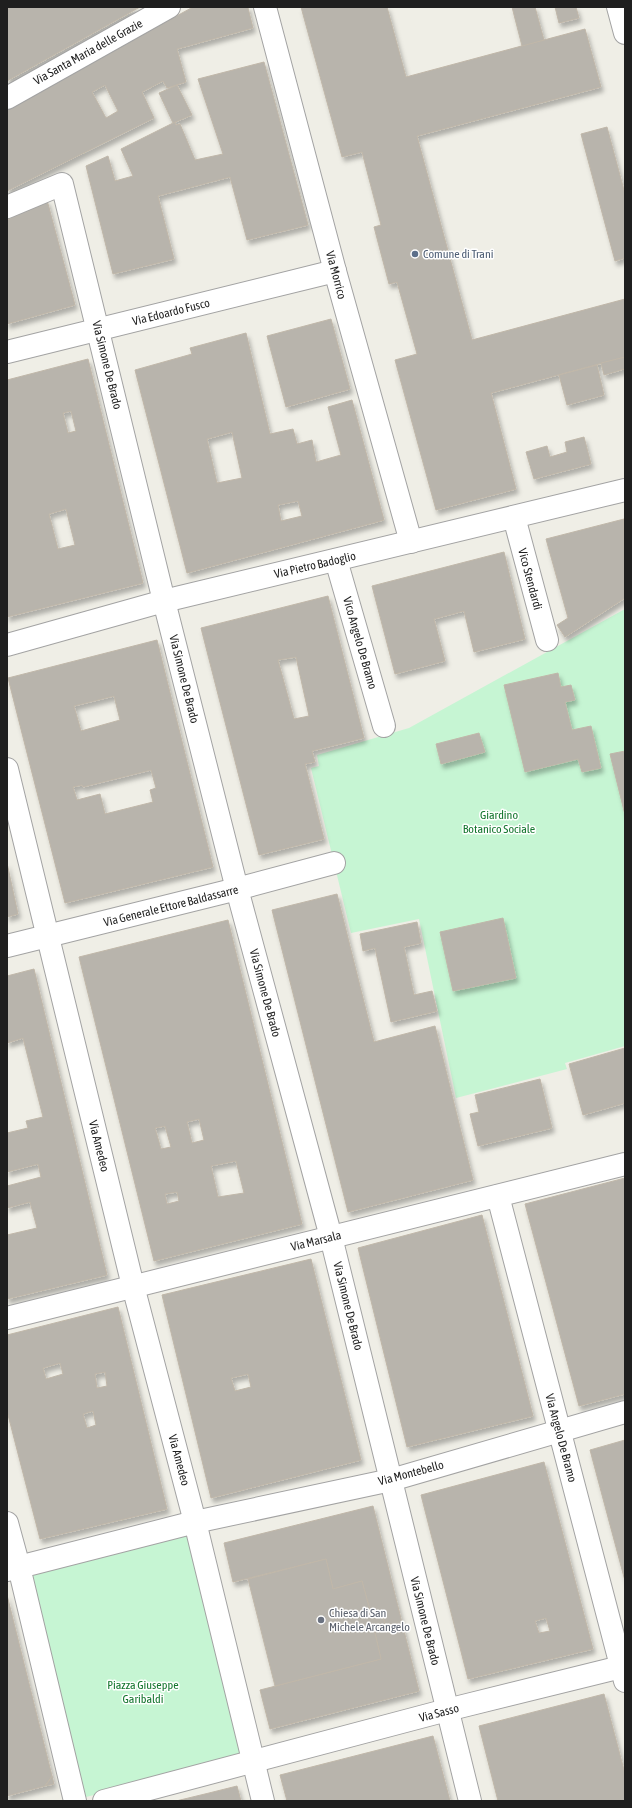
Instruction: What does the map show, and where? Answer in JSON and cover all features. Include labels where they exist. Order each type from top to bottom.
[{"type":"street","name":"Via Santa Maria delle Grazie","points":[[7,98],[169,7]]},
{"type":"street","name":"Via Morrico","points":[[265,7],[335,271],[411,542]]},
{"type":"street","points":[[618,7],[625,33]]},
{"type":"street","name":"Via Simone De Brado","points":[[7,207],[62,184],[164,601],[237,889],[331,1237],[470,1801]]},
{"type":"street","name":"Via Edoardo Fusco","points":[[7,352],[335,271]]},
{"type":"street","name":"Via Pietro Badoglio","points":[[7,645],[164,601],[625,490]]},
{"type":"street","name":"Vico Stendardi","points":[[514,517],[546,640]]},
{"type":"street","name":"Vico Angelo De Bramo","points":[[336,560],[384,726]]},
{"type":"street","name":"Via Amedeo","points":[[7,769],[133,1286],[195,1522]]},
{"type":"street","name":"Via Generale Ettore Baldassarre","points":[[7,946],[237,889],[334,863]]},
{"type":"street","name":"Via Marsala","points":[[7,1318],[625,1164]]},
{"type":"street","name":"Via Angelo De Bramo","points":[[498,1196],[559,1431],[624,1671]]},
{"type":"street","name":"Via Montebello","points":[[195,1522],[391,1480],[625,1412]]},
{"type":"street","points":[[13,1569],[195,1522],[255,1762],[263,1801]]},
{"type":"street","points":[[7,1523],[13,1569],[75,1801]]},
{"type":"street","name":"Via Sasso","points":[[255,1762],[447,1710],[624,1671]]},
{"type":"street","points":[[104,1801],[255,1762]]},
{"type":"green space","name":"Giardino Botanico Sociale","points":[[625,609],[625,1046],[565,1063],[567,1069],[456,1098],[419,919],[351,933],[311,768],[319,766],[317,755],[409,728]]},
{"type":"green space","name":"Piazza Giuseppe Garibaldi","points":[[189,1532],[246,1757],[82,1798],[27,1572]]},
{"type":"building","points":[[7,7],[140,7],[7,81]]},
{"type":"building","points":[[193,7],[250,7],[248,8],[253,28],[177,49],[186,82],[167,88],[163,81],[142,92],[154,118],[7,191],[7,109]],"holes":[[[105,85],[118,111],[106,118],[92,92]]]},
{"type":"building","name":"Comune di Trani","points":[[301,7],[387,7],[406,77],[585,29],[601,87],[417,136],[472,340],[625,299],[625,357],[491,393],[516,489],[436,510],[395,360],[417,354],[397,282],[389,284],[374,227],[381,225],[362,152],[342,157]]},
{"type":"building","points":[[512,7],[535,7],[544,40],[522,46]]},
{"type":"building","points":[[555,7],[576,7],[579,18],[559,23]]},
{"type":"building","points":[[264,62],[308,225],[247,240],[230,177],[158,196],[174,259],[113,274],[86,166],[108,156],[115,181],[133,176],[121,149],[175,122],[176,125],[180,124],[195,160],[223,154],[198,79]]},
{"type":"building","points":[[177,85],[192,115],[173,123],[159,93]]},
{"type":"building","points":[[607,127],[625,194],[625,258],[615,261],[581,134]]},
{"type":"building","points":[[47,200],[75,305],[7,324],[7,220]]},
{"type":"building","points":[[331,319],[350,389],[286,407],[267,336]]},
{"type":"building","points":[[246,333],[270,434],[293,429],[297,444],[312,440],[316,462],[341,455],[328,407],[352,400],[384,520],[187,573],[135,370],[192,354],[190,348]],"holes":[[[232,432],[242,478],[217,483],[207,439]],[[298,501],[302,516],[281,521],[278,505]]]},
{"type":"building","points":[[625,357],[625,371],[624,369],[604,375],[601,363]]},
{"type":"building","points":[[88,359],[143,583],[7,617],[7,380]],"holes":[[[71,411],[76,431],[68,433],[63,413]],[[66,509],[75,545],[58,549],[49,514]]]},
{"type":"building","points":[[597,365],[604,395],[567,405],[559,375]]},
{"type":"building","points":[[584,437],[591,464],[534,479],[526,452],[547,446],[550,457],[567,452],[565,442]]},
{"type":"building","points":[[624,519],[625,598],[565,637],[557,625],[568,618],[546,539]]},
{"type":"building","points":[[504,552],[525,639],[474,652],[464,611],[434,619],[445,661],[395,674],[372,586]]},
{"type":"building","points":[[328,596],[364,738],[312,751],[315,762],[305,764],[324,839],[259,855],[201,628]],"holes":[[[296,657],[309,716],[294,719],[278,660]]]},
{"type":"building","points":[[157,640],[213,867],[65,903],[8,678]],"holes":[[[114,696],[120,720],[81,731],[74,706]],[[151,770],[156,788],[150,790],[153,802],[105,814],[100,794],[77,800],[73,787],[82,785],[83,787]]]},
{"type":"building","points":[[558,673],[561,687],[571,685],[575,700],[565,702],[572,730],[591,726],[601,768],[582,772],[578,759],[525,772],[504,685]]},
{"type":"building","points":[[479,733],[485,752],[441,764],[436,744]]},
{"type":"building","points":[[625,751],[625,815],[610,754]]},
{"type":"building","points":[[7,863],[18,914],[7,917]]},
{"type":"building","points":[[337,894],[374,1042],[435,1026],[473,1180],[348,1212],[272,910]]},
{"type":"building","points":[[503,918],[516,978],[453,991],[440,932]]},
{"type":"building","points":[[228,920],[302,1224],[154,1261],[79,957]],"holes":[[[199,1119],[204,1140],[192,1143],[187,1122]],[[165,1126],[171,1147],[161,1149],[155,1128]],[[236,1161],[244,1193],[218,1197],[211,1166]],[[177,1192],[179,1201],[167,1204],[165,1194]]]},
{"type":"building","points":[[417,922],[421,943],[404,947],[414,995],[432,991],[437,1011],[391,1022],[375,948],[363,951],[360,934]]},
{"type":"building","points":[[34,969],[107,1275],[7,1299],[7,1235],[37,1228],[30,1202],[7,1208],[7,1186],[41,1177],[38,1164],[7,1172],[7,1133],[28,1128],[26,1121],[43,1117],[23,1038],[7,1043],[7,976]]},
{"type":"building","points":[[625,1048],[625,1103],[583,1115],[569,1064]]},
{"type":"building","points":[[540,1079],[552,1128],[478,1146],[470,1114],[479,1112],[475,1095]]},
{"type":"building","points":[[625,1178],[625,1394],[579,1406],[525,1204]]},
{"type":"building","points":[[482,1215],[533,1416],[407,1447],[358,1248]]},
{"type":"building","points":[[311,1259],[361,1460],[211,1498],[162,1295]],"holes":[[[248,1374],[251,1387],[235,1391],[231,1378]]]},
{"type":"building","points":[[118,1307],[167,1509],[40,1539],[7,1411],[7,1335]],"holes":[[[60,1363],[63,1374],[46,1379],[43,1368]],[[105,1372],[107,1386],[97,1388],[95,1374]],[[93,1411],[96,1425],[87,1428],[83,1414]]]},
{"type":"building","points":[[625,1440],[625,1581],[590,1450]]},
{"type":"building","points":[[544,1462],[593,1649],[468,1679],[421,1495]],"holes":[[[546,1618],[550,1631],[539,1633],[535,1621]]]},
{"type":"building","points":[[373,1506],[419,1691],[270,1729],[260,1690],[381,1659],[374,1629],[386,1627],[381,1611],[371,1614],[362,1581],[333,1589],[326,1559],[233,1582],[224,1543]]},
{"type":"building","name":"Chiesa di San Michele Arcangelo","points":[[326,1559],[333,1589],[362,1581],[371,1614],[381,1611],[386,1627],[374,1629],[381,1659],[275,1686],[248,1579]]},
{"type":"building","points":[[7,1595],[52,1776],[45,1786],[7,1796]]},
{"type":"building","points":[[604,1694],[625,1774],[625,1801],[498,1801],[479,1726]]},
{"type":"building","points":[[433,1736],[450,1801],[287,1801],[280,1775]]},
{"type":"building","points":[[52,1776],[54,1784],[45,1786],[49,1781]]},
{"type":"building","points":[[237,1786],[241,1801],[176,1801],[209,1793]]},
{"type":"place","name":"Comune di Trani","points":[[415,254]]},
{"type":"place","name":"Chiesa di San Michele Arcangelo","points":[[321,1620]]}]
